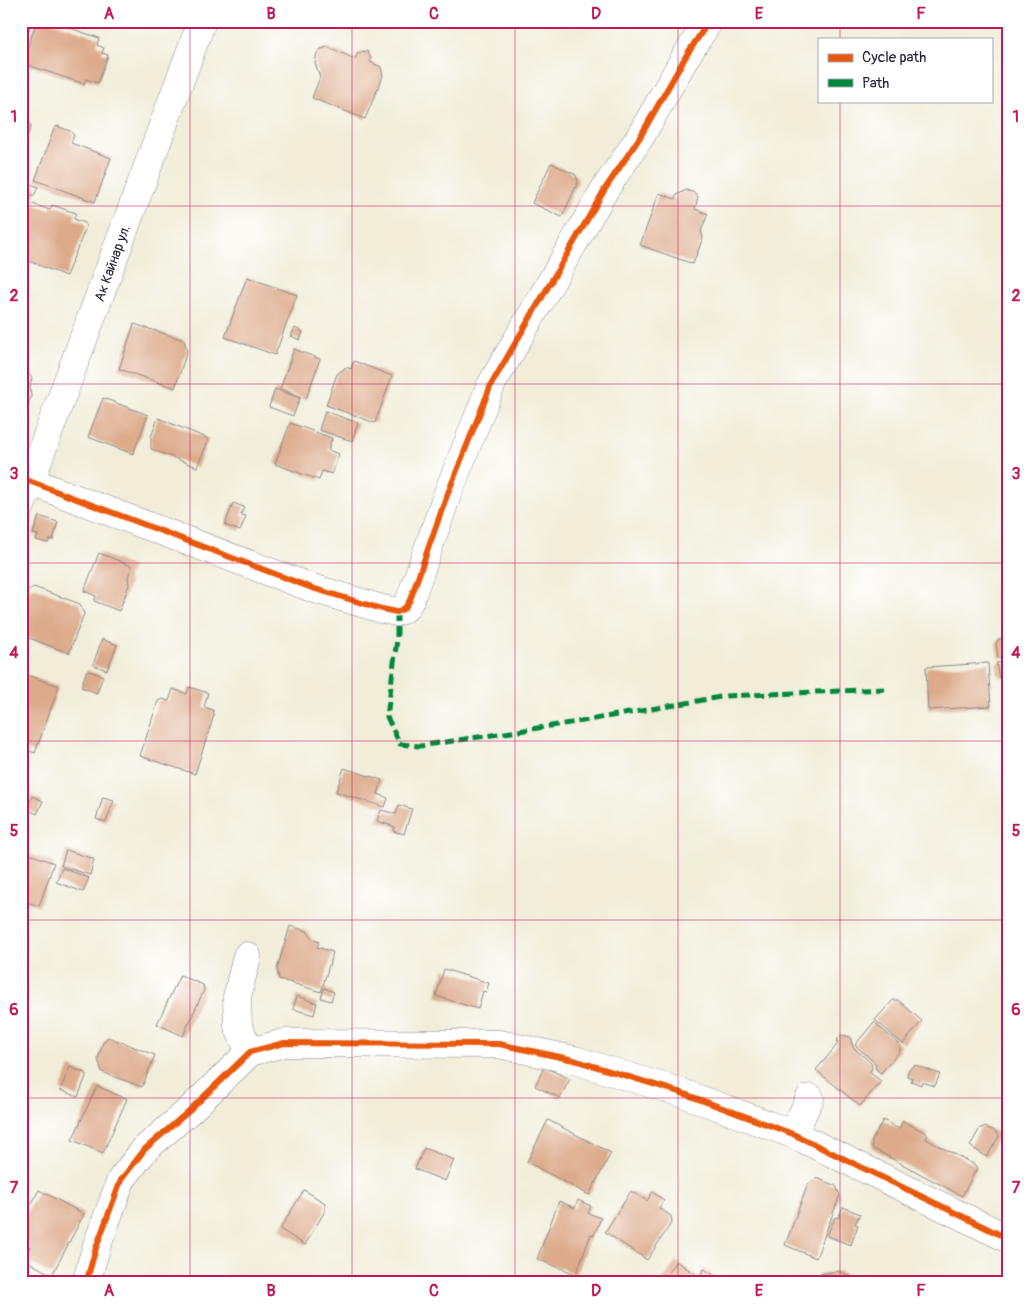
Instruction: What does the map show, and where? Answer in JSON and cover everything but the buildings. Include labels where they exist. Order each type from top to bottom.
[{"type":"street","name":"Ак Кайнар ул.","points":[[24,488],[202,21]]},
{"type":"street","points":[[24,488],[312,588],[382,609],[397,612],[405,608],[410,600],[446,498],[491,385],[605,189],[640,137],[686,56],[709,21]]},
{"type":"street","points":[[247,956],[242,970],[237,997],[238,1026],[250,1052]]},
{"type":"street","points":[[86,1283],[96,1248],[121,1180],[145,1149],[189,1111],[250,1052],[284,1043],[499,1044],[574,1060],[682,1093],[793,1134],[1009,1239]]},
{"type":"street","points":[[793,1134],[810,1098]]},
{"type":"marked path","points":[[397,612],[397,639],[387,717],[400,744],[420,746],[583,721],[726,696],[885,689]]},
{"type":"cycle path","points":[[21,478],[312,588],[382,609],[397,612],[405,608],[410,600],[446,498],[491,385],[605,189],[640,137],[686,56],[709,21]]},
{"type":"cycle path","points":[[86,1283],[96,1248],[121,1180],[145,1149],[189,1111],[250,1052],[284,1043],[499,1044],[574,1060],[682,1093],[793,1134],[1009,1239]]}]
